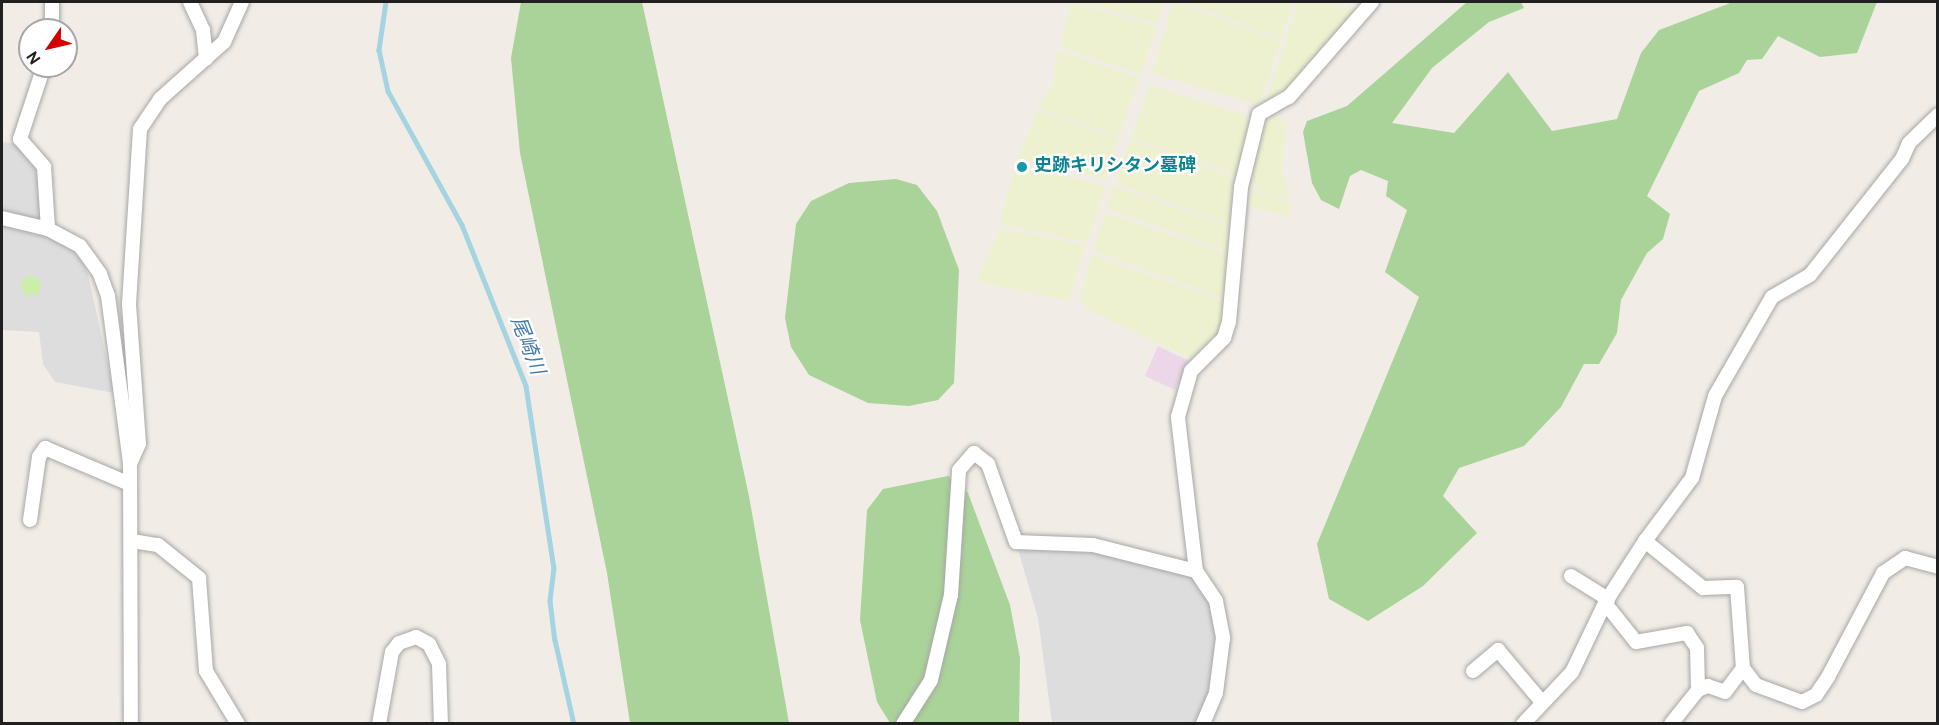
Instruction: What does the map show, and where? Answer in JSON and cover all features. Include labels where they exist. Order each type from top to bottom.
[{"type":"street","points":[[52,2],[52,18]]},
{"type":"street","points":[[190,2],[202,30],[206,59]]},
{"type":"street","points":[[130,464],[139,444],[129,304],[140,190],[135,150],[148,113],[206,59],[238,21],[242,2]]},
{"type":"street","points":[[1203,723],[1218,684],[1223,638],[1216,600],[1196,571],[1178,417],[1191,371],[1224,338],[1229,322],[1241,187],[1259,114],[1289,97],[1372,2]]},
{"type":"street","points":[[41,78],[20,139],[44,167],[48,229]]},
{"type":"street","points":[[1523,723],[1572,672],[1606,601],[1645,541],[1692,478],[1715,396],[1773,297],[1810,275],[1909,143],[1938,115]]},
{"type":"street","points":[[2,218],[48,229],[80,246],[100,274],[130,464],[131,723]]},
{"type":"street","points":[[30,520],[39,457],[45,448],[130,484]]},
{"type":"street","points":[[903,723],[931,680],[955,563],[958,470],[969,455],[979,453],[988,464],[1016,542],[1094,544],[1196,571]]},
{"type":"street","points":[[1645,541],[1703,588],[1737,587],[1743,668],[1756,685],[1775,694],[1809,700],[1828,677],[1883,573],[1905,558],[1938,567]]},
{"type":"street","points":[[132,542],[158,545],[199,578],[206,670],[238,723]]},
{"type":"street","points":[[1571,576],[1606,601],[1636,642],[1654,643],[1687,633],[1697,648],[1698,690]]},
{"type":"street","points":[[379,723],[392,652],[410,637],[424,640],[436,656],[441,723]]},
{"type":"street","points":[[1473,671],[1498,650],[1542,702]]},
{"type":"street","points":[[1671,723],[1698,690],[1708,686],[1725,692],[1743,668]]},
{"type":"shaded area","points":[[2,142],[18,144],[38,163],[44,223],[2,211]]},
{"type":"shaded area","points":[[2,225],[49,237],[70,247],[86,265],[114,393],[55,382],[43,364],[39,332],[2,330]]},
{"type":"shaded area","points":[[1158,346],[1189,361],[1175,390],[1145,376]]},
{"type":"shaded area","points":[[1017,546],[1093,547],[1197,579],[1213,605],[1218,645],[1213,689],[1196,723],[1052,723],[1038,618]]},
{"type":"green space","points":[[521,2],[642,2],[749,496],[789,723],[630,723],[607,573],[520,153],[511,58]]},
{"type":"green space","points":[[1071,2],[1157,27],[1140,74],[1060,47]]},
{"type":"green space","points":[[1081,2],[1164,2],[1157,24]]},
{"type":"green space","points":[[1173,2],[1281,40],[1259,105],[1152,73]]},
{"type":"green space","points":[[1184,2],[1293,2],[1281,38]]},
{"type":"green space","points":[[1298,2],[1328,2],[1356,11],[1279,101],[1265,103]]},
{"type":"green space","points":[[1467,2],[1521,2],[1524,8],[1489,22],[1432,68],[1392,123],[1454,133],[1508,72],[1552,131],[1617,119],[1641,53],[1659,30],[1733,2],[1877,2],[1857,53],[1820,57],[1778,36],[1762,59],[1747,60],[1739,73],[1699,91],[1647,196],[1670,214],[1663,239],[1647,253],[1621,300],[1617,333],[1599,364],[1584,364],[1561,407],[1524,446],[1459,468],[1443,496],[1477,533],[1423,586],[1368,621],[1329,599],[1317,544],[1419,297],[1385,272],[1407,210],[1386,196],[1388,181],[1361,170],[1350,176],[1339,209],[1321,200],[1312,183],[1303,132],[1307,121],[1347,106]]},
{"type":"green space","points":[[1057,50],[1139,78],[1119,136],[1038,109],[1052,85]]},
{"type":"green space","points":[[1150,85],[1247,116],[1252,122],[1235,175],[1131,137]]},
{"type":"green space","points":[[1037,111],[1118,138],[1105,180],[1040,160],[1015,163]]},
{"type":"green space","points":[[1278,116],[1286,125],[1282,168],[1289,199],[1260,191],[1252,179],[1266,119]]},
{"type":"green space","points":[[1130,139],[1234,178],[1230,224],[1115,183]]},
{"type":"green space","points":[[1035,168],[1106,187],[1087,242],[1000,224],[1012,176]]},
{"type":"green space","points":[[896,179],[917,185],[937,211],[959,270],[954,383],[938,400],[909,406],[868,403],[809,375],[791,347],[785,318],[796,224],[811,201],[849,183]]},
{"type":"green space","points":[[1113,186],[1230,226],[1229,252],[1106,208]]},
{"type":"green space","points":[[1253,189],[1289,202],[1291,218],[1246,205]]},
{"type":"green space","points":[[1104,212],[1228,254],[1226,299],[1093,251]]},
{"type":"green space","points":[[1000,228],[1085,245],[1069,301],[977,281]]},
{"type":"green space","points":[[1092,255],[1225,301],[1221,335],[1192,359],[1092,312],[1079,300]]},
{"type":"green space","points":[[31,276],[38,279],[41,286],[38,293],[31,296],[24,293],[21,286],[24,279]]},
{"type":"green space","points":[[948,476],[968,493],[1010,605],[1020,658],[1019,723],[890,723],[877,702],[860,620],[867,510],[883,489]]},
{"type":"waterway","name":"尾崎川","points":[[386,2],[379,50],[388,91],[462,225],[526,386],[554,568],[550,601],[555,640],[574,724]]},
{"type":"place","name":"史跡キリシタン墓碑","points":[[1022,167]]}]
